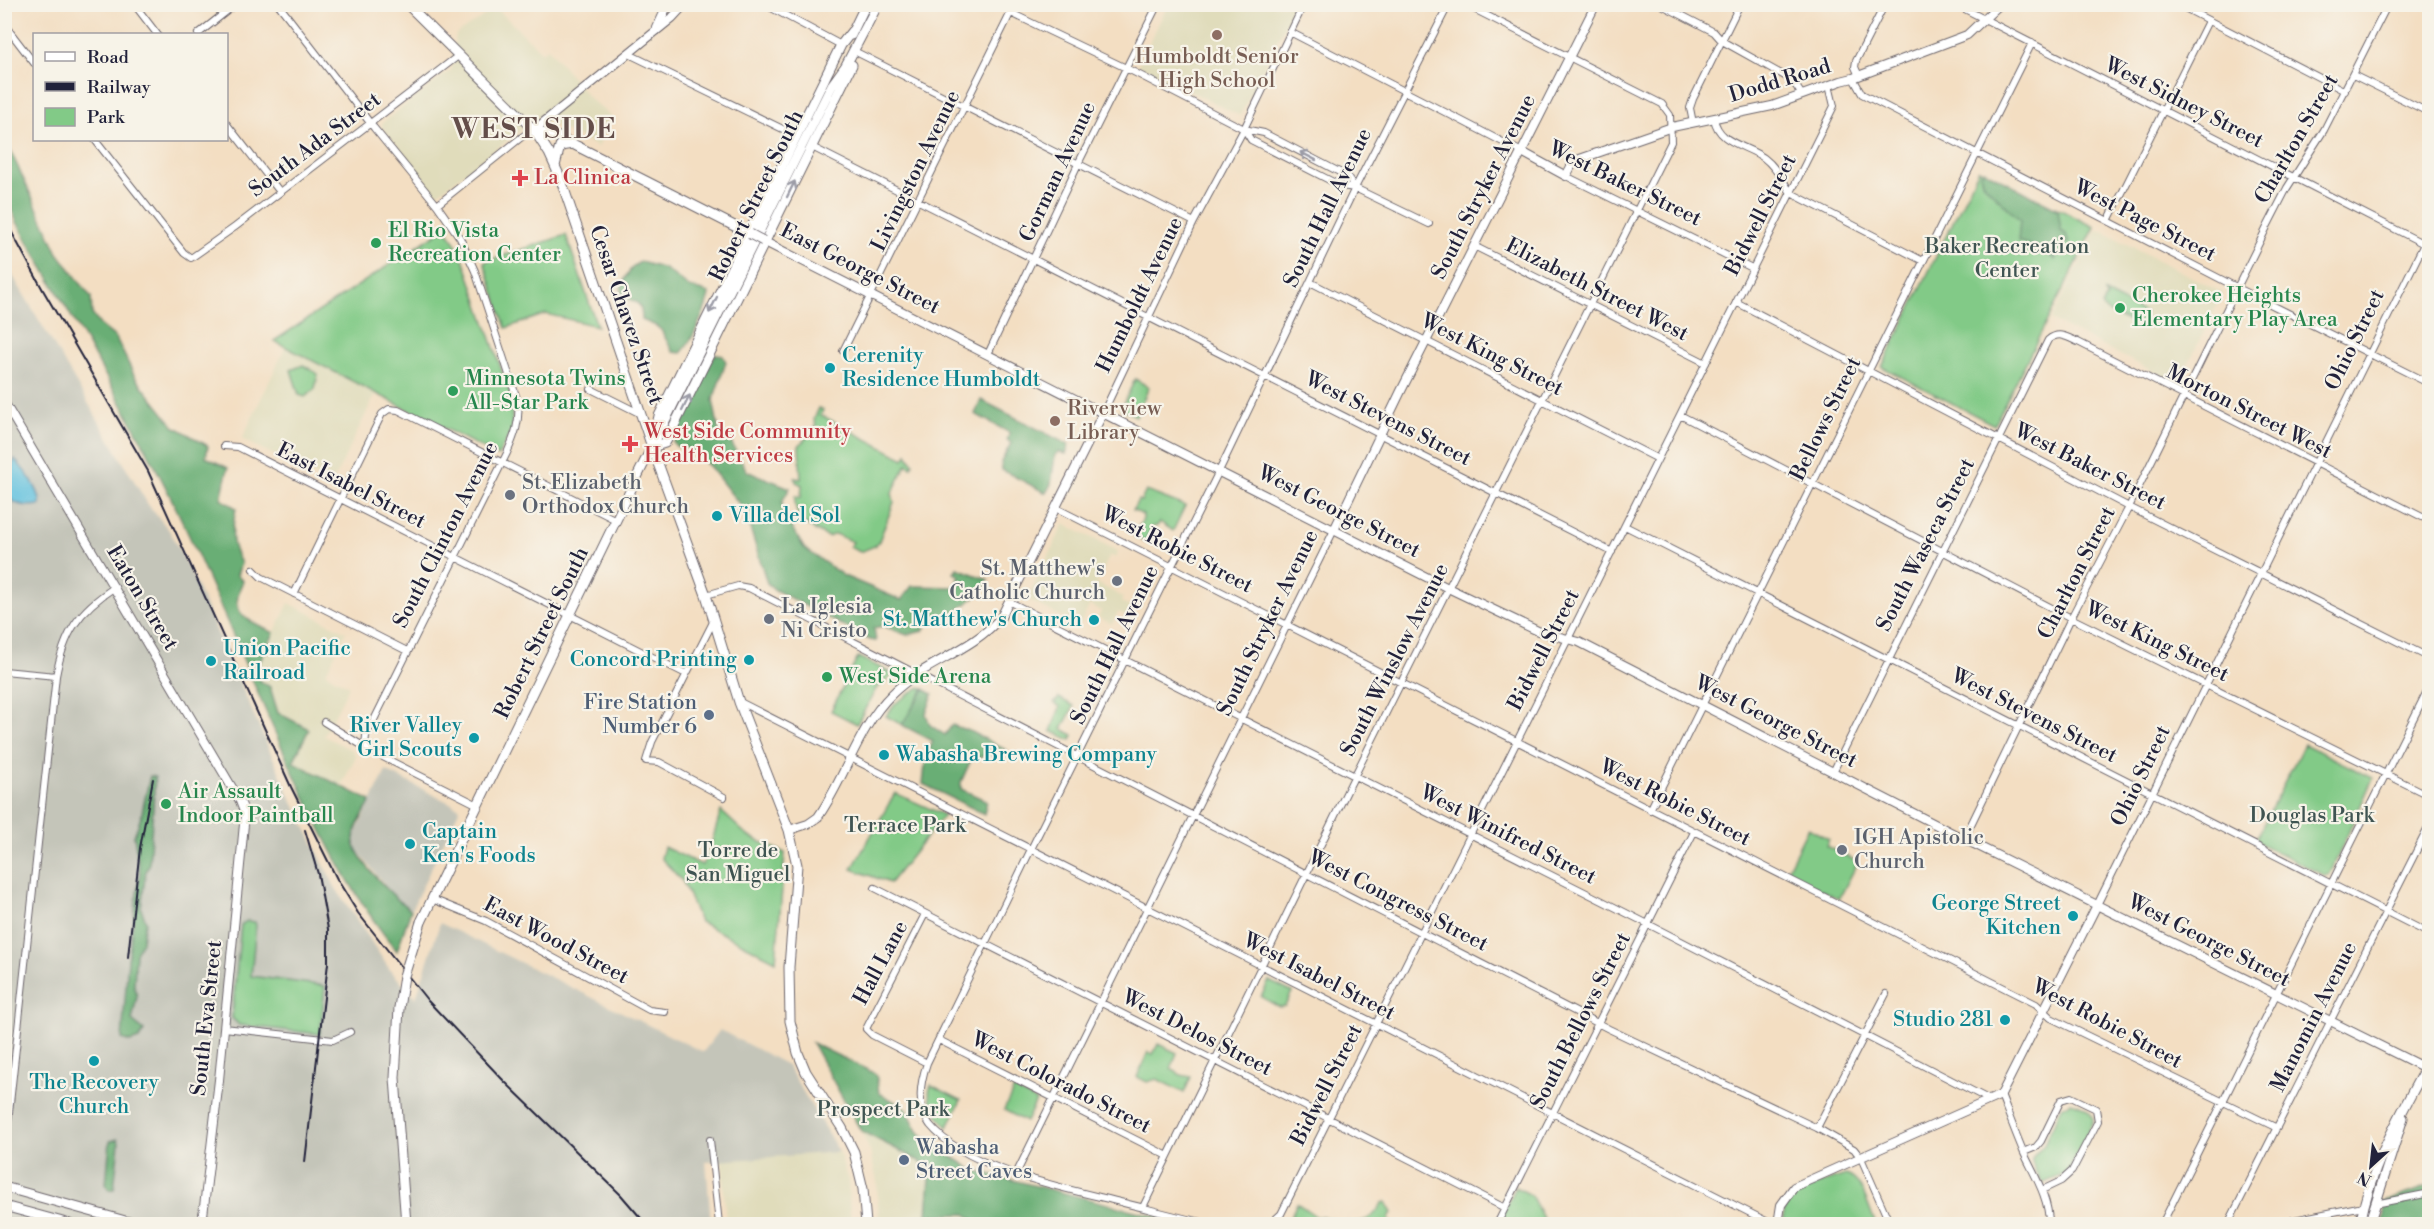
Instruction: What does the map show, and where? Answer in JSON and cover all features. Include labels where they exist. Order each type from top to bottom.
[{"type":"main road","name":"Cesar Chavez Street","points":[[407,4],[534,130],[555,166],[706,595],[739,702],[789,830],[797,865],[788,974],[790,1021],[798,1053],[806,1072],[842,1128],[854,1152],[863,1189],[866,1224]]},
{"type":"main road","name":"Cesar Chavez Street","points":[[416,4],[424,14],[426,21]]},
{"type":"main road","name":"Robert Street South","points":[[406,1224],[395,1078],[399,1008],[404,976],[421,922],[616,520],[832,85],[852,30],[866,4]]},
{"type":"main road","name":"Robert Street South","points":[[832,85],[845,67],[878,4]]},
{"type":"main road","points":[[852,30],[841,45],[795,135],[659,416],[652,447],[665,443],[669,436],[858,53],[862,35]]},
{"type":"main road","name":"East George Street","points":[[534,130],[555,135],[574,144],[764,241]]},
{"type":"main road","points":[[555,166],[560,146],[574,144]]},
{"type":"main road","points":[[2365,1224],[2363,1206],[2378,1162],[2396,1121],[2427,1069],[2430,1059]]},
{"type":"main road","points":[[2365,1224],[2374,1204],[2406,1107]]},
{"type":"main road","points":[[4,1187],[136,1224]]},
{"type":"main road","points":[[4,1206],[70,1224]]},
{"type":"street","points":[[134,4],[156,33]]},
{"type":"street","points":[[199,33],[236,4]]},
{"type":"street","name":"South Clinton Avenue","points":[[278,4],[370,124],[437,205],[469,254],[518,402],[519,423],[502,463],[407,651],[366,736],[365,745]]},
{"type":"street","points":[[655,32],[668,4]]},
{"type":"street","points":[[437,205],[629,54],[685,4]]},
{"type":"street","points":[[764,4],[841,45]]},
{"type":"street","name":"Livingston Avenue","points":[[843,351],[920,201],[1015,4]]},
{"type":"street","name":"Gorman Avenue","points":[[988,354],[1078,164],[1158,4]]},
{"type":"street","name":"Humboldt Avenue","points":[[789,830],[811,823],[818,817],[882,705],[897,689],[918,673],[984,635],[1001,617],[1103,413],[1194,222],[1244,129],[1304,4]]},
{"type":"street","name":"South Hall Avenue","points":[[1016,1174],[978,1158],[946,1138],[929,1123],[920,1095],[927,1063],[1219,471],[1355,188],[1449,4]]},
{"type":"street","points":[[1464,4],[1662,104],[1670,114],[1672,127]]},
{"type":"street","name":"South Stryker Avenue","points":[[1016,1174],[1427,340],[1596,4]]},
{"type":"street","points":[[1660,4],[1714,32],[1722,41],[1792,80],[1802,95]]},
{"type":"street","points":[[1693,123],[1690,108],[1693,99],[1740,4]]},
{"type":"street","points":[[1856,77],[1856,60],[1885,4]]},
{"type":"street","name":"West Sidney Street","points":[[1955,4],[2427,245]]},
{"type":"street","name":"Dodd Road","points":[[1566,176],[1574,161],[1672,127],[1772,106],[1856,77],[1967,34],[2000,4]]},
{"type":"street","points":[[2177,4],[2345,91]]},
{"type":"street","name":"Charlton Street","points":[[1964,839],[2071,618],[2129,507],[2282,197],[2324,130],[2388,4]]},
{"type":"street","points":[[1011,13],[1126,68],[1244,129],[1264,133],[1347,176],[1355,188]]},
{"type":"street","points":[[2108,221],[2208,21]]},
{"type":"street","points":[[4,24],[33,62]]},
{"type":"street","name":"West Baker Street","points":[[1290,32],[1566,176],[1637,209],[1752,268]]},
{"type":"street","name":"Bellows Street","points":[[1650,810],[2032,44]]},
{"type":"street","points":[[858,53],[1194,222]]},
{"type":"street","points":[[629,54],[795,135]]},
{"type":"street","name":"South Ada Street","points":[[96,141],[184,253],[191,258],[198,255],[458,56]]},
{"type":"street","points":[[2353,75],[2430,113]]},
{"type":"street","name":"West Page Street","points":[[1856,77],[1862,94],[2238,288],[2430,384]]},
{"type":"street","name":"Bidwell Street","points":[[1270,1224],[1281,1214],[1834,106],[1829,85]]},
{"type":"street","points":[[1714,118],[1715,128],[1723,136],[1764,158],[1779,173],[1791,193],[1923,261]]},
{"type":"street","points":[[228,126],[280,192]]},
{"type":"street","name":"South Winslow Avenue","points":[[1143,1208],[1306,873],[1671,142],[1672,127]]},
{"type":"street","points":[[1244,129],[1251,140],[1341,186],[1355,188],[1429,224]]},
{"type":"street","name":"West Stevens Street","points":[[812,147],[1612,552]]},
{"type":"street","name":"Ohio Street","points":[[2001,1095],[2207,685],[2369,353],[2427,245],[2430,232]]},
{"type":"street","name":"East George Street","points":[[764,241],[1103,413]]},
{"type":"street","name":"Elizabeth Street West","points":[[1474,246],[1706,363]]},
{"type":"street","name":"West King Street","points":[[1310,282],[1658,459]]},
{"type":"street","name":"West Baker Street","points":[[1736,302],[2129,507],[2430,658]]},
{"type":"street","name":"Morton Street West","points":[[2054,335],[2061,334],[2430,521]]},
{"type":"street","name":"South Waseca Street","points":[[1833,772],[1997,439],[2048,340],[2054,335]]},
{"type":"street","points":[[591,389],[642,415]]},
{"type":"street","name":"Eaton Street","points":[[4,402],[116,587],[240,801],[245,814]]},
{"type":"street","points":[[294,594],[382,414],[389,409],[398,410],[616,520]]},
{"type":"street","name":"West George Street","points":[[1103,413],[1538,631],[1579,642],[1964,839],[2427,1069]]},
{"type":"street","name":"West King Street","points":[[1680,415],[1813,482],[2071,618],[2430,796]]},
{"type":"street","name":"East Isabel Street","points":[[224,446],[238,447],[686,674]]},
{"type":"street","name":"West Robie Street","points":[[1056,508],[2036,1004],[2051,1018],[2277,1128]]},
{"type":"street","name":"West Stevens Street","points":[[1625,526],[2430,934]]},
{"type":"street","points":[[253,568],[261,577],[407,651]]},
{"type":"street","name":"West Congress Street","points":[[706,595],[736,586],[745,586],[1598,1023],[1817,1128],[1854,1149],[1861,1158]]},
{"type":"street","points":[[4,1159],[56,676],[63,642],[74,623],[90,606],[116,587]]},
{"type":"street","name":"West Winifred Street","points":[[1010,602],[1648,924],[1990,1100]]},
{"type":"street","points":[[713,622],[650,748],[646,761],[659,762],[724,797]]},
{"type":"street","points":[[4,671],[56,676]]},
{"type":"street","points":[[2162,1224],[2430,685]]},
{"type":"street","points":[[739,702],[851,758]]},
{"type":"street","points":[[324,723],[365,745],[371,751],[478,805]]},
{"type":"street","name":"West Isabel Street","points":[[851,758],[1772,1224]]},
{"type":"street","name":"South Eva Street","points":[[201,1224],[224,1028],[245,814]]},
{"type":"street","name":"Manomin Avenue","points":[[2228,1224],[2430,824]]},
{"type":"street","name":"South Bellows Street","points":[[1497,1224],[1694,832]]},
{"type":"street","name":"West Delos Street","points":[[874,888],[1505,1208]]},
{"type":"street","name":"East Wood Street","points":[[432,899],[486,921],[649,1010],[665,1012]]},
{"type":"street","name":"Hall Lane","points":[[925,914],[866,1029],[872,1035],[927,1063]]},
{"type":"street","points":[[1817,1128],[1886,994]]},
{"type":"street","points":[[224,1028],[333,1040],[350,1032]]},
{"type":"street","name":"West Colorado Street","points":[[939,1040],[1168,1156]]},
{"type":"street","points":[[1778,1224],[1781,1205],[1794,1187],[2001,1095],[2042,1190],[2049,1211],[2049,1224]]},
{"type":"street","points":[[2024,1152],[2036,1147],[2041,1141],[2061,1100],[2071,1097],[2096,1109],[2098,1120],[2072,1171],[2061,1181],[2042,1190]]},
{"type":"street","points":[[710,1140],[719,1224]]},
{"type":"street","points":[[1861,1158],[1890,1224]]},
{"type":"street","points":[[1016,1174],[1213,1224]]},
{"type":"street","points":[[2374,1204],[2430,1193]]},
{"type":"street","points":[[2275,1224],[2363,1206]]},
{"type":"shaded area","name":"Humboldt Senior High School","points":[[1168,5],[1295,5],[1240,116],[1138,65]]},
{"type":"shaded area","points":[[496,8],[542,52],[548,48],[590,99],[612,117],[598,147],[538,117],[439,193],[435,193],[382,127],[382,123],[451,70],[456,34]]},
{"type":"shaded area","points":[[2097,229],[2223,293],[2178,384],[2051,320]]},
{"type":"shaded area","points":[[4,261],[149,506],[169,530],[192,575],[289,794],[335,887],[390,970],[416,998],[440,923],[703,1052],[720,1030],[787,1065],[839,1152],[706,1162],[711,1224],[5,1224]]},
{"type":"shaded area","points":[[285,348],[376,393],[332,484],[242,439]]},
{"type":"shaded area","points":[[1064,524],[1118,551],[1116,558],[1110,555],[1097,583],[1123,597],[1121,602],[1131,607],[1127,616],[1118,612],[1112,624],[1098,617],[1101,611],[1090,605],[1080,624],[1027,599]]},
{"type":"shaded area","points":[[289,603],[346,632],[326,673],[349,686],[324,736],[352,750],[356,756],[341,786],[293,761],[270,687],[260,681],[257,667]]},
{"type":"shaded area","points":[[386,771],[460,808],[411,910],[397,900],[355,848],[354,836]]},
{"type":"shaded area","points":[[861,1131],[931,1167],[927,1215],[966,1213],[980,1224],[879,1224],[877,1182],[870,1151]]},
{"type":"shaded area","points":[[839,1152],[848,1181],[851,1224],[726,1224],[722,1160]]},
{"type":"green space","points":[[4,137],[58,253],[91,297],[92,314],[100,325],[116,338],[135,377],[174,426],[208,446],[206,457],[228,468],[221,499],[236,508],[233,542],[241,563],[237,575],[243,581],[237,602],[238,609],[248,619],[274,633],[257,667],[260,681],[270,687],[278,713],[309,729],[293,762],[371,801],[358,824],[354,839],[360,856],[368,867],[386,888],[411,910],[397,951],[361,901],[330,848],[279,741],[166,488],[125,411],[17,222],[5,196]]},
{"type":"green space","name":"Baker Recreation Center","points":[[1979,169],[2095,227],[1994,425],[1882,367]]},
{"type":"green space","points":[[1984,170],[2058,210],[2061,231],[2066,234],[2069,243],[2061,245],[2055,260],[2041,249],[2018,241],[2020,220],[1982,182],[1980,174]]},
{"type":"green space","points":[[445,228],[463,258],[512,400],[512,430],[498,456],[274,341]]},
{"type":"green space","points":[[566,235],[597,326],[546,314],[506,328],[484,262]]},
{"type":"green space","points":[[641,262],[665,269],[689,287],[709,293],[706,307],[681,353],[673,352],[661,330],[642,320],[638,304],[621,292],[628,274],[634,266]]},
{"type":"green space","name":"Cherokee Heights Elementary Play Area","points":[[2105,293],[2145,313],[2138,326],[2106,311],[2102,306],[2107,298]]},
{"type":"green space","points":[[715,354],[723,356],[726,362],[713,400],[720,437],[728,437],[747,471],[790,488],[782,502],[784,515],[804,548],[844,576],[901,600],[912,586],[955,587],[960,576],[954,573],[957,568],[989,580],[981,591],[961,608],[947,616],[941,619],[934,615],[923,631],[907,635],[883,626],[874,628],[876,641],[870,640],[775,590],[767,583],[747,518],[740,505],[711,468],[691,449],[676,446],[673,442]]},
{"type":"green space","points":[[303,365],[318,374],[315,389],[305,397],[299,395],[291,370]]},
{"type":"green space","points":[[1135,379],[1149,387],[1136,416],[1121,409]]},
{"type":"green space","points":[[981,400],[1069,445],[1066,454],[1059,452],[1055,455],[1051,484],[1046,493],[1002,470],[1001,462],[1011,443],[1007,440],[1010,433],[975,414]]},
{"type":"green space","points":[[819,408],[823,410],[821,415],[904,459],[907,454],[913,463],[911,467],[907,464],[892,493],[894,502],[879,541],[875,546],[860,552],[849,547],[853,542],[835,534],[828,537],[804,522],[795,504],[795,496],[801,498],[802,485],[796,482],[795,478],[801,479],[799,446],[816,426],[814,419]]},
{"type":"green space","points":[[1146,491],[1185,506],[1173,531],[1160,522],[1157,526],[1152,527],[1145,542],[1134,536],[1143,515],[1133,510]]},
{"type":"green space","points":[[858,657],[894,674],[876,689],[857,724],[831,711]]},
{"type":"green space","points":[[918,688],[924,689],[902,725],[886,716],[896,703]]},
{"type":"green space","points":[[924,689],[933,694],[926,714],[930,725],[945,735],[952,725],[972,732],[1006,750],[971,760],[961,782],[961,789],[987,801],[984,814],[923,784],[926,756],[933,741],[902,725]]},
{"type":"green space","points":[[1059,698],[1074,706],[1062,729],[1073,735],[1071,740],[1051,731],[1060,707],[1054,703]]},
{"type":"green space","name":"Douglas Park","points":[[2304,744],[2373,778],[2330,874],[2325,876],[2255,841]]},
{"type":"green space","points":[[150,776],[155,777],[149,865],[146,870],[141,908],[146,922],[142,942],[136,953],[134,985],[137,996],[132,1021],[144,1031],[139,1039],[130,1042],[122,1039],[128,960],[140,872],[134,836],[141,817]]},
{"type":"green space","name":"Terrace Park","points":[[895,793],[944,815],[890,883],[852,869]]},
{"type":"green space","name":"Torre de San Miguel","points":[[721,811],[748,836],[785,853],[776,961],[700,922],[683,882],[661,858],[664,847],[702,865],[709,851]]},
{"type":"green space","points":[[1808,828],[1829,839],[1826,846],[1858,862],[1839,899],[1786,872]]},
{"type":"green space","points":[[247,921],[255,922],[256,925],[251,976],[325,986],[320,1034],[239,1025],[232,1018],[241,925]]},
{"type":"green space","points":[[1269,981],[1292,992],[1285,1006],[1279,1007],[1261,997]]},
{"type":"green space","name":"Prospect Park","points":[[812,1043],[876,1074],[879,1093],[906,1108],[918,1131],[930,1142],[973,1170],[1187,1224],[980,1224],[966,1214],[927,1215],[931,1167],[861,1131]]},
{"type":"green space","points":[[1158,1044],[1177,1053],[1171,1069],[1181,1075],[1191,1077],[1184,1093],[1157,1079],[1147,1082],[1137,1077],[1148,1052],[1153,1054]]},
{"type":"green space","points":[[931,1085],[961,1100],[948,1127],[936,1113],[931,1102],[929,1090]]},
{"type":"green space","points":[[1014,1089],[1036,1101],[1026,1122],[1004,1110]]},
{"type":"green space","points":[[2071,1102],[2089,1111],[2093,1121],[2069,1170],[2044,1183],[2035,1172],[2032,1158],[2044,1144],[2062,1107]]},
{"type":"green space","points":[[118,1139],[114,1189],[109,1190],[106,1184],[110,1141]]},
{"type":"green space","points":[[1846,1175],[1857,1182],[1876,1224],[1785,1224],[1787,1204],[1794,1197]]},
{"type":"green space","points":[[2429,1186],[2429,1224],[2383,1224],[2385,1202]]},
{"type":"green space","points":[[1516,1187],[1531,1195],[1546,1224],[1497,1224]]},
{"type":"green space","points":[[1386,1202],[1392,1213],[1389,1219],[1391,1224],[1279,1224],[1284,1221],[1288,1222],[1297,1203],[1317,1217],[1356,1222],[1371,1217],[1382,1203]]},
{"type":"water","points":[[15,459],[35,487],[40,505],[19,504],[8,494],[8,479]]},
{"type":"railway","points":[[4,218],[148,471],[291,787],[337,879],[358,913],[428,1001],[504,1081],[621,1195],[646,1224]]},
{"type":"railway","points":[[128,957],[140,848],[153,779]]},
{"type":"railway","points":[[305,830],[318,874],[328,929],[328,963],[305,1162]]},
{"type":"place","name":"Humboldt Senior High School","points":[[1217,35]]},
{"type":"place","name":"La Clinica","points":[[520,178]]},
{"type":"place","name":"El Rio Vista Recreation Center","points":[[376,243]]},
{"type":"place","name":"Cherokee Heights Elementary Play Area","points":[[2120,308]]},
{"type":"place","name":"Cerenity Residence Humboldt","points":[[830,368]]},
{"type":"place","name":"Minnesota Twins All-Star Park","points":[[453,391]]},
{"type":"place","name":"Riverview Library","points":[[1055,421]]},
{"type":"place","name":"West Side Community Health Services","points":[[630,444]]},
{"type":"place","name":"St. Elizabeth Orthodox Church","points":[[510,495]]},
{"type":"place","name":"Villa del Sol","points":[[717,516]]},
{"type":"place","name":"St. Matthew's Catholic Church","points":[[1117,581]]},
{"type":"place","name":"La Iglesia Ni Cristo","points":[[769,619]]},
{"type":"place","name":"St. Matthew's Church","points":[[1094,620]]},
{"type":"place","name":"Concord Printing","points":[[749,660]]},
{"type":"place","name":"Union Pacific Railroad","points":[[211,661]]},
{"type":"place","name":"West Side Arena","points":[[827,677]]},
{"type":"place","name":"Fire Station Number 6","points":[[709,715]]},
{"type":"place","name":"River Valley Girl Scouts","points":[[474,738]]},
{"type":"place","name":"Wabasha Brewing Company","points":[[884,755]]},
{"type":"place","name":"Air Assault Indoor Paintball","points":[[166,804]]},
{"type":"place","name":"Captain Ken's Foods","points":[[410,844]]},
{"type":"place","name":"IGH Apistolic Church","points":[[1842,850]]},
{"type":"place","name":"George Street Kitchen","points":[[2073,916]]},
{"type":"place","name":"Studio 281","points":[[2005,1020]]},
{"type":"place","name":"The Recovery Church","points":[[94,1061]]},
{"type":"place","name":"Wabasha Street Caves","points":[[904,1160]]},
{"type":"district","name":"WEST SIDE","points":[[534,130]]}]
